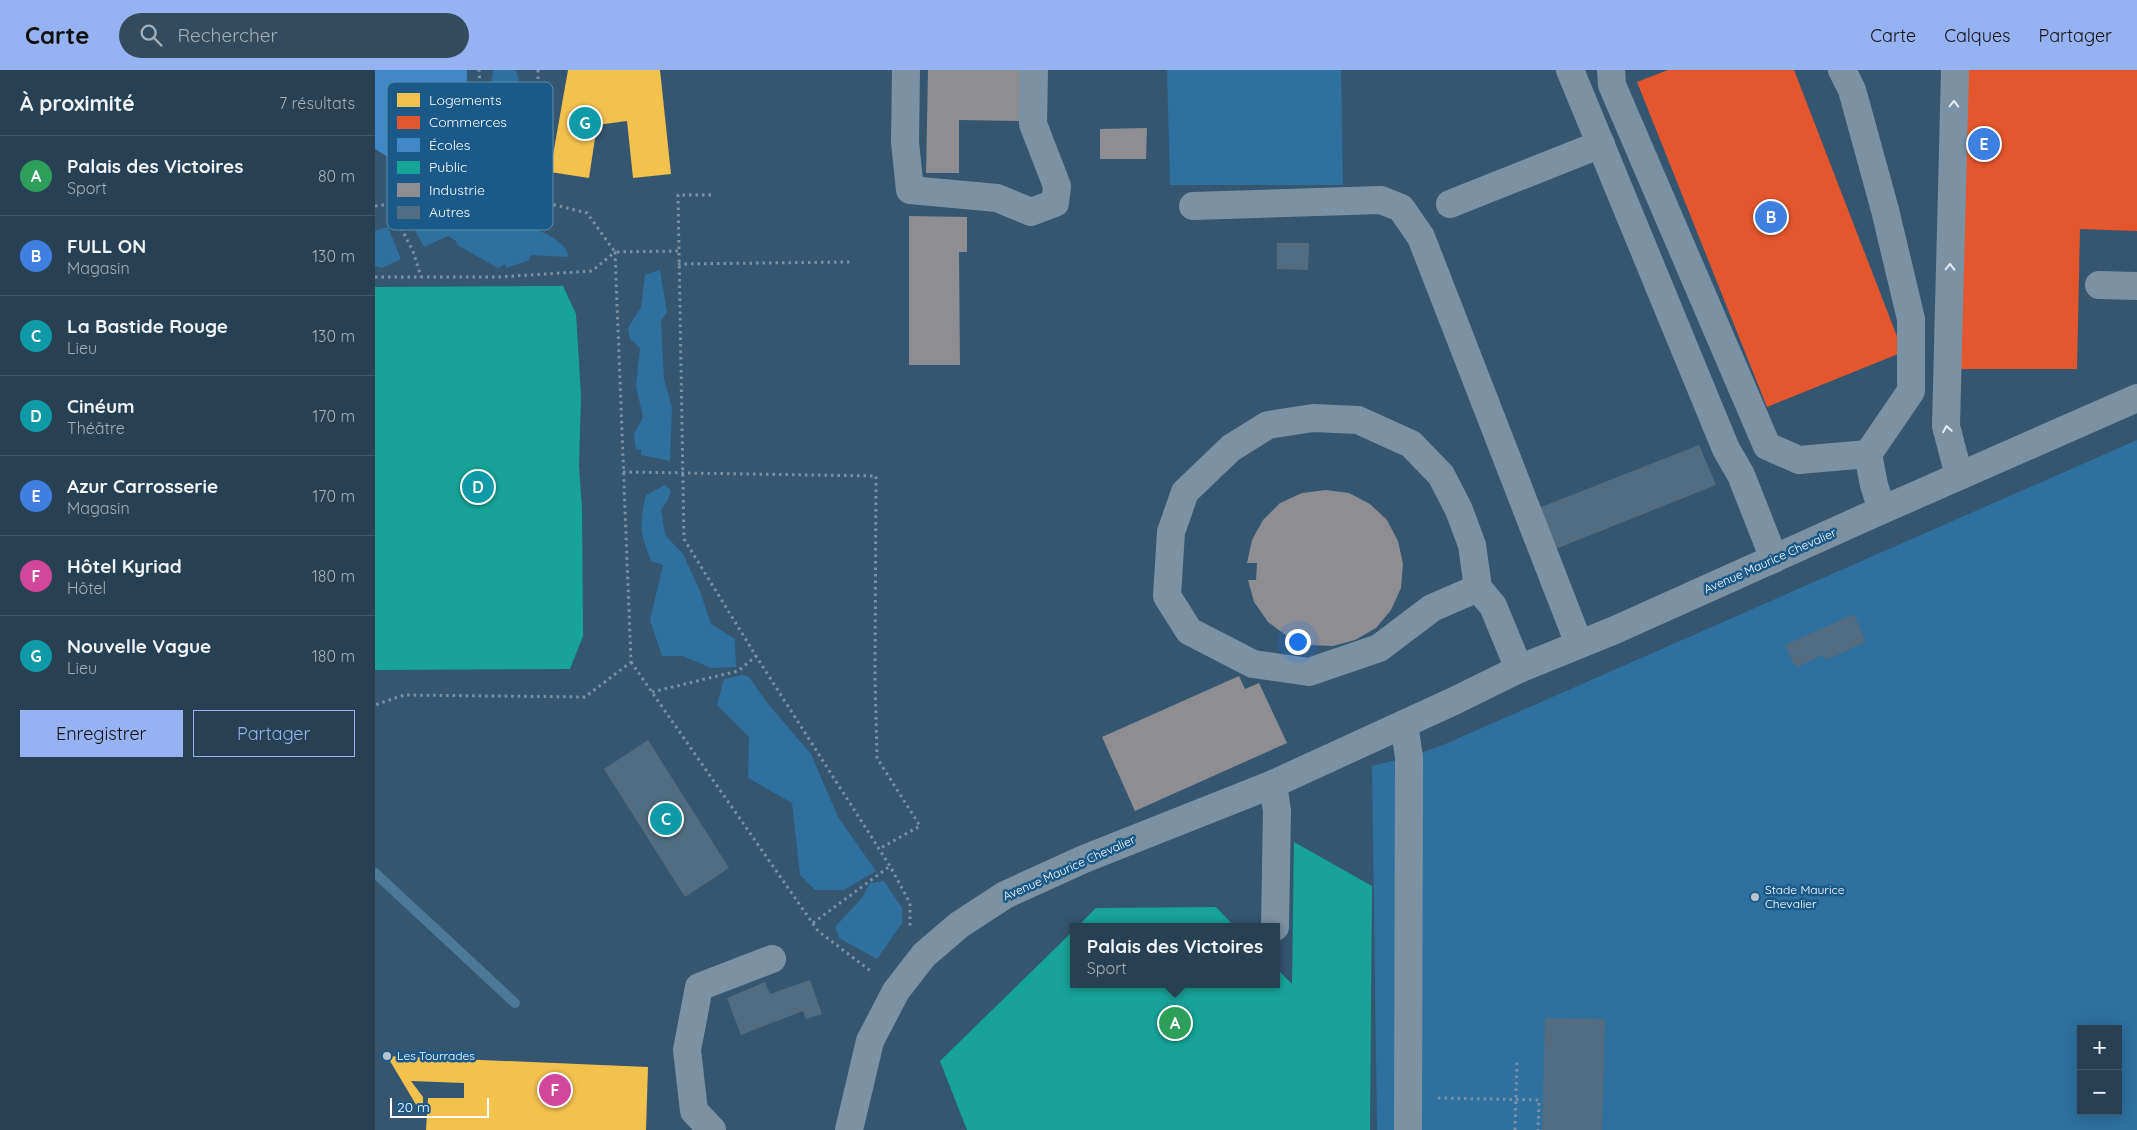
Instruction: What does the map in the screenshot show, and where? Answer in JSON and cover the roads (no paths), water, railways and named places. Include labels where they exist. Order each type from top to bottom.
[{"type":"street","points":[[906,70],[905,142],[910,190],[997,198],[1031,212],[1055,203],[1057,186],[1033,124],[1034,70]]},
{"type":"street","points":[[1570,70],[1726,449],[1741,475],[1774,559]]},
{"type":"street","points":[[1611,70],[1612,85],[1767,446],[1799,460],[1868,454]]},
{"type":"street","points":[[1842,70],[1851,90],[1882,201],[1911,319],[1911,391],[1868,454],[1874,485],[1882,510]]},
{"type":"street","points":[[1955,70],[1946,426],[1959,476]]},
{"type":"street","points":[[1450,204],[1601,144]]},
{"type":"street","points":[[1193,206],[1381,200],[1401,208],[1421,237],[1579,644]]},
{"type":"street","points":[[2099,285],[2137,286]]},
{"type":"street","name":"Avenue Maurice Chevalier","points":[[849,1130],[870,1041],[896,991],[924,955],[959,925],[1005,895],[1093,856],[1273,784],[1519,669],[1615,630],[2137,398]]},
{"type":"street","points":[[1478,588],[1432,608],[1379,648],[1309,672],[1253,664],[1189,631],[1167,596],[1171,532],[1185,492],[1231,448],[1268,425],[1313,418],[1358,420],[1411,444],[1441,475],[1459,510],[1472,545],[1478,588],[1493,606],[1519,669]]},
{"type":"street","points":[[1404,724],[1409,757],[1408,1130]]},
{"type":"street","points":[[1273,784],[1277,811],[1275,923]]},
{"type":"street","points":[[712,1130],[694,1112],[687,1050],[699,987],[772,959]]},
{"type":"waterway","points":[[375,873],[515,1003]]},
{"type":"place","name":"Nouvelle Vague","points":[[585,123]]},
{"type":"place","name":"Azur Carrosserie","points":[[1984,144]]},
{"type":"place","name":"FULL ON","points":[[1771,217]]},
{"type":"place","name":"Cinéum","points":[[478,487]]},
{"type":"place","name":"La Bastide Rouge","points":[[666,819]]},
{"type":"place","name":"Stade Maurice Chevalier","points":[[1755,897]]},
{"type":"place","name":"Palais des Victoires","points":[[1175,1023]]},
{"type":"place","name":"Les Tourrades","points":[[387,1056]]},
{"type":"place","name":"Hôtel Kyriad","points":[[555,1090]]}]
